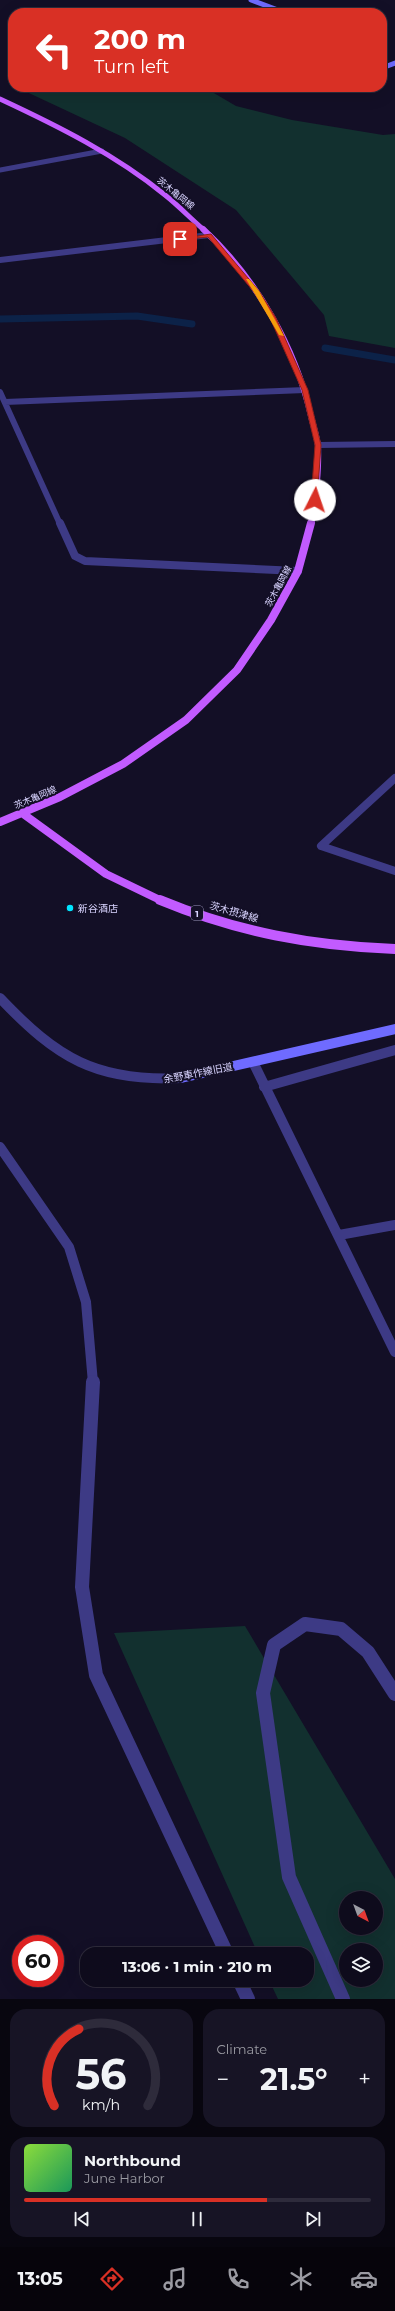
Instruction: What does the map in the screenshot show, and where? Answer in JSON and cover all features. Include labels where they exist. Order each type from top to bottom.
[{"type":"main road","name":"茨木亀岡線","points":[[0,99],[56,125],[102,151],[165,196],[209,235],[257,291],[288,347],[305,390],[318,445],[314,513],[298,571],[271,620],[237,670],[186,720],[123,764],[60,797],[0,822]]},
{"type":"main road","name":"茨木摂津線","points":[[22,813],[81,857],[120,881],[180,907],[240,926],[316,944],[395,949]]},
{"type":"street","points":[[251,0],[273,8]]},
{"type":"street","points":[[0,170],[102,151]]},
{"type":"street","points":[[0,260],[209,235]]},
{"type":"street","points":[[5,402],[305,390]]},
{"type":"street","points":[[0,392],[75,556],[85,561],[298,571]]},
{"type":"street","points":[[318,445],[395,444]]},
{"type":"street","points":[[394,780],[321,846],[395,871]]},
{"type":"street","name":"余野車作線旧道","points":[[0,998],[64,1056],[93,1070],[130,1079],[154,1081],[181,1078],[395,1029]]},
{"type":"street","points":[[264,1087],[395,1050]]},
{"type":"street","points":[[253,1062],[395,1352]]},
{"type":"street","points":[[0,1147],[69,1247],[86,1302],[93,1381],[82,1587],[96,1674],[224,1947]]},
{"type":"street","points":[[339,1235],[395,1225]]},
{"type":"street","points":[[344,1999],[289,1877],[263,1693],[274,1645],[305,1624],[341,1629],[368,1652],[395,1694]]},
{"type":"street","points":[[242,1987],[248,1999]]},
{"type":"green space","points":[[27,92],[212,92],[236,106],[292,120],[383,135],[395,134],[395,348],[329,336],[324,315],[236,210],[125,138]]},
{"type":"green space","points":[[245,1626],[395,1879],[395,1999],[278,1999],[272,1987],[314,1987],[314,1947],[255,1947],[114,1633]]},
{"type":"waterway","points":[[0,319],[137,316],[192,324]]},
{"type":"waterway","points":[[325,348],[395,360]]},
{"type":"slow traffic","points":[[247,280],[257,291],[282,335]]},
{"type":"place","name":"新谷酒店","points":[[70,908]]},
{"type":"route","points":[[180,239],[209,235],[257,291],[288,347],[305,390],[318,445],[315,500]]}]
